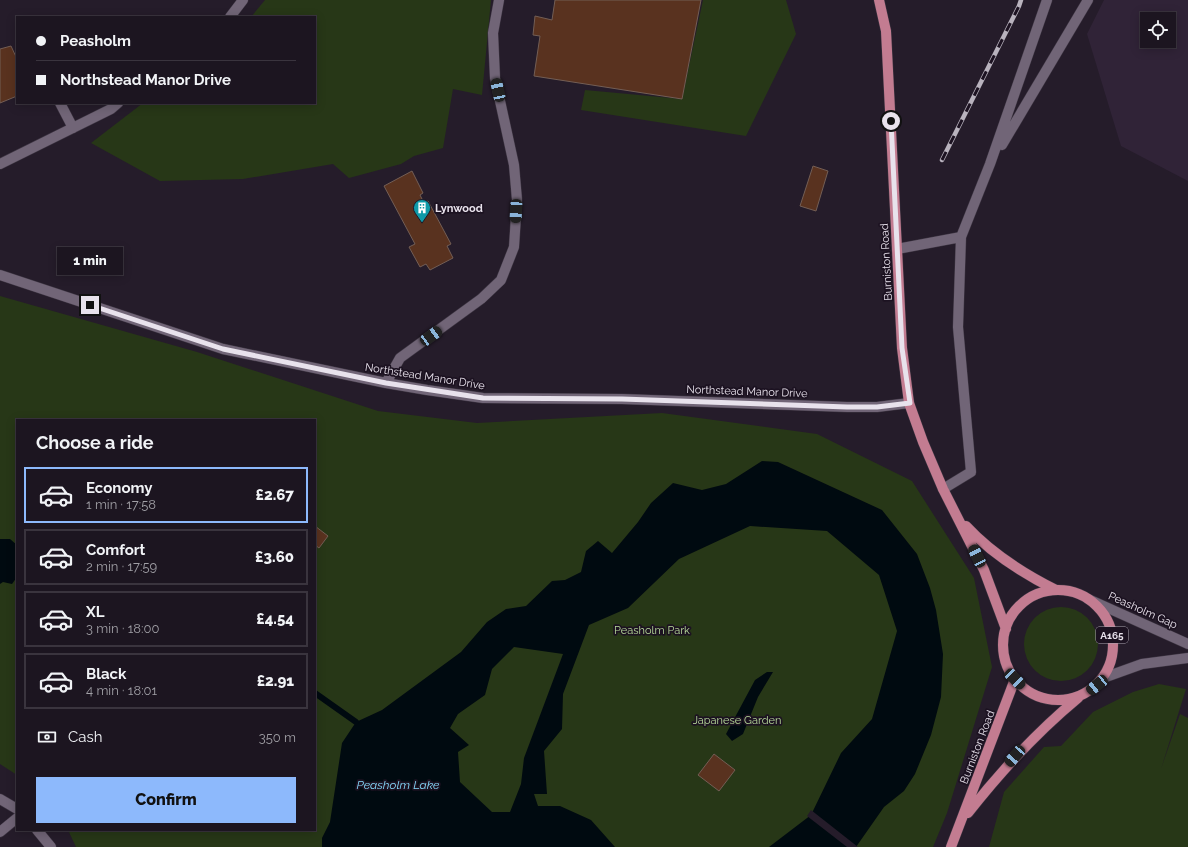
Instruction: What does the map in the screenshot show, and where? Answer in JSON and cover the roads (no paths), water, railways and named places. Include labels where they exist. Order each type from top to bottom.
[{"type":"main road","name":"Burniston Road","points":[[879,0],[886,31],[902,348],[910,403],[923,442],[955,514],[984,570],[1006,629]]},
{"type":"main road","name":"Burniston Road","points":[[955,514],[972,532],[1001,558],[1033,579],[1056,590]]},
{"type":"main road","name":"A165","points":[[1056,590],[1078,594],[1088,599],[1098,607],[1106,617],[1113,641],[1109,666],[1103,678],[1097,685],[1081,695],[1070,699],[1045,699],[1034,694],[1015,679],[1006,660],[1004,639],[1010,619],[1024,602],[1045,592],[1056,590]]},
{"type":"main road","name":"Burniston Road","points":[[951,847],[1015,679]]},
{"type":"main road","name":"Burniston Road","points":[[961,824],[987,789],[1015,756],[1081,695]]},
{"type":"street","points":[[231,16],[243,0]]},
{"type":"street","points":[[386,383],[400,358],[481,299],[501,280],[514,247],[517,200],[514,165],[495,78],[493,33],[499,0]]},
{"type":"street","points":[[944,489],[971,472],[958,327],[961,237],[990,164],[1047,0]]},
{"type":"street","points":[[990,164],[1088,0]]},
{"type":"street","points":[[61,104],[73,128]]},
{"type":"street","points":[[0,164],[111,109],[117,104]]},
{"type":"street","points":[[897,249],[961,237]]},
{"type":"street","name":"Northstead Manor Drive","points":[[0,275],[223,349],[386,383],[483,398],[622,399],[847,407],[877,407],[910,403]]},
{"type":"street","name":"Peasholm Gap","points":[[1088,599],[1188,644]]},
{"type":"street","points":[[1103,678],[1142,664],[1188,658]]},
{"type":"street","points":[[0,799],[16,808]]},
{"type":"street","points":[[0,832],[16,819]]},
{"type":"street","points":[[38,831],[51,847]]},
{"type":"water","name":"Peasholm Lake","points":[[762,461],[778,462],[882,510],[917,554],[930,588],[936,610],[943,654],[941,697],[931,735],[915,774],[904,791],[884,807],[856,847],[769,847],[811,815],[841,753],[872,719],[897,631],[879,575],[827,531],[750,526],[679,559],[628,608],[589,625],[563,694],[562,729],[544,751],[547,794],[534,794],[538,806],[560,806],[591,820],[615,847],[322,847],[322,838],[330,822],[342,743],[356,722],[382,710],[461,652],[487,622],[506,609],[526,606],[552,581],[565,580],[581,572],[586,551],[598,541],[612,553],[638,522],[651,503],[673,483],[702,490],[726,484]],"holes":[[[514,647],[563,654],[524,758],[521,784],[510,812],[492,812],[460,782],[458,752],[469,745],[450,728],[458,714],[485,695],[492,669]]]},
{"type":"water","points":[[0,539],[10,539],[16,544],[16,578],[12,584],[3,582],[0,584]]},
{"type":"water","points":[[767,672],[773,672],[758,697],[743,734],[732,741],[726,734],[755,680]]},
{"type":"waterway","points":[[316,694],[356,722]]},
{"type":"railway","points":[[942,160],[1021,0]]},
{"type":"place","name":"Lynwood","points":[[422,223]]},
{"type":"park label","name":"Peasholm Park","points":[[652,630]]},
{"type":"park label","name":"Japanese Garden","points":[[737,720]]}]
